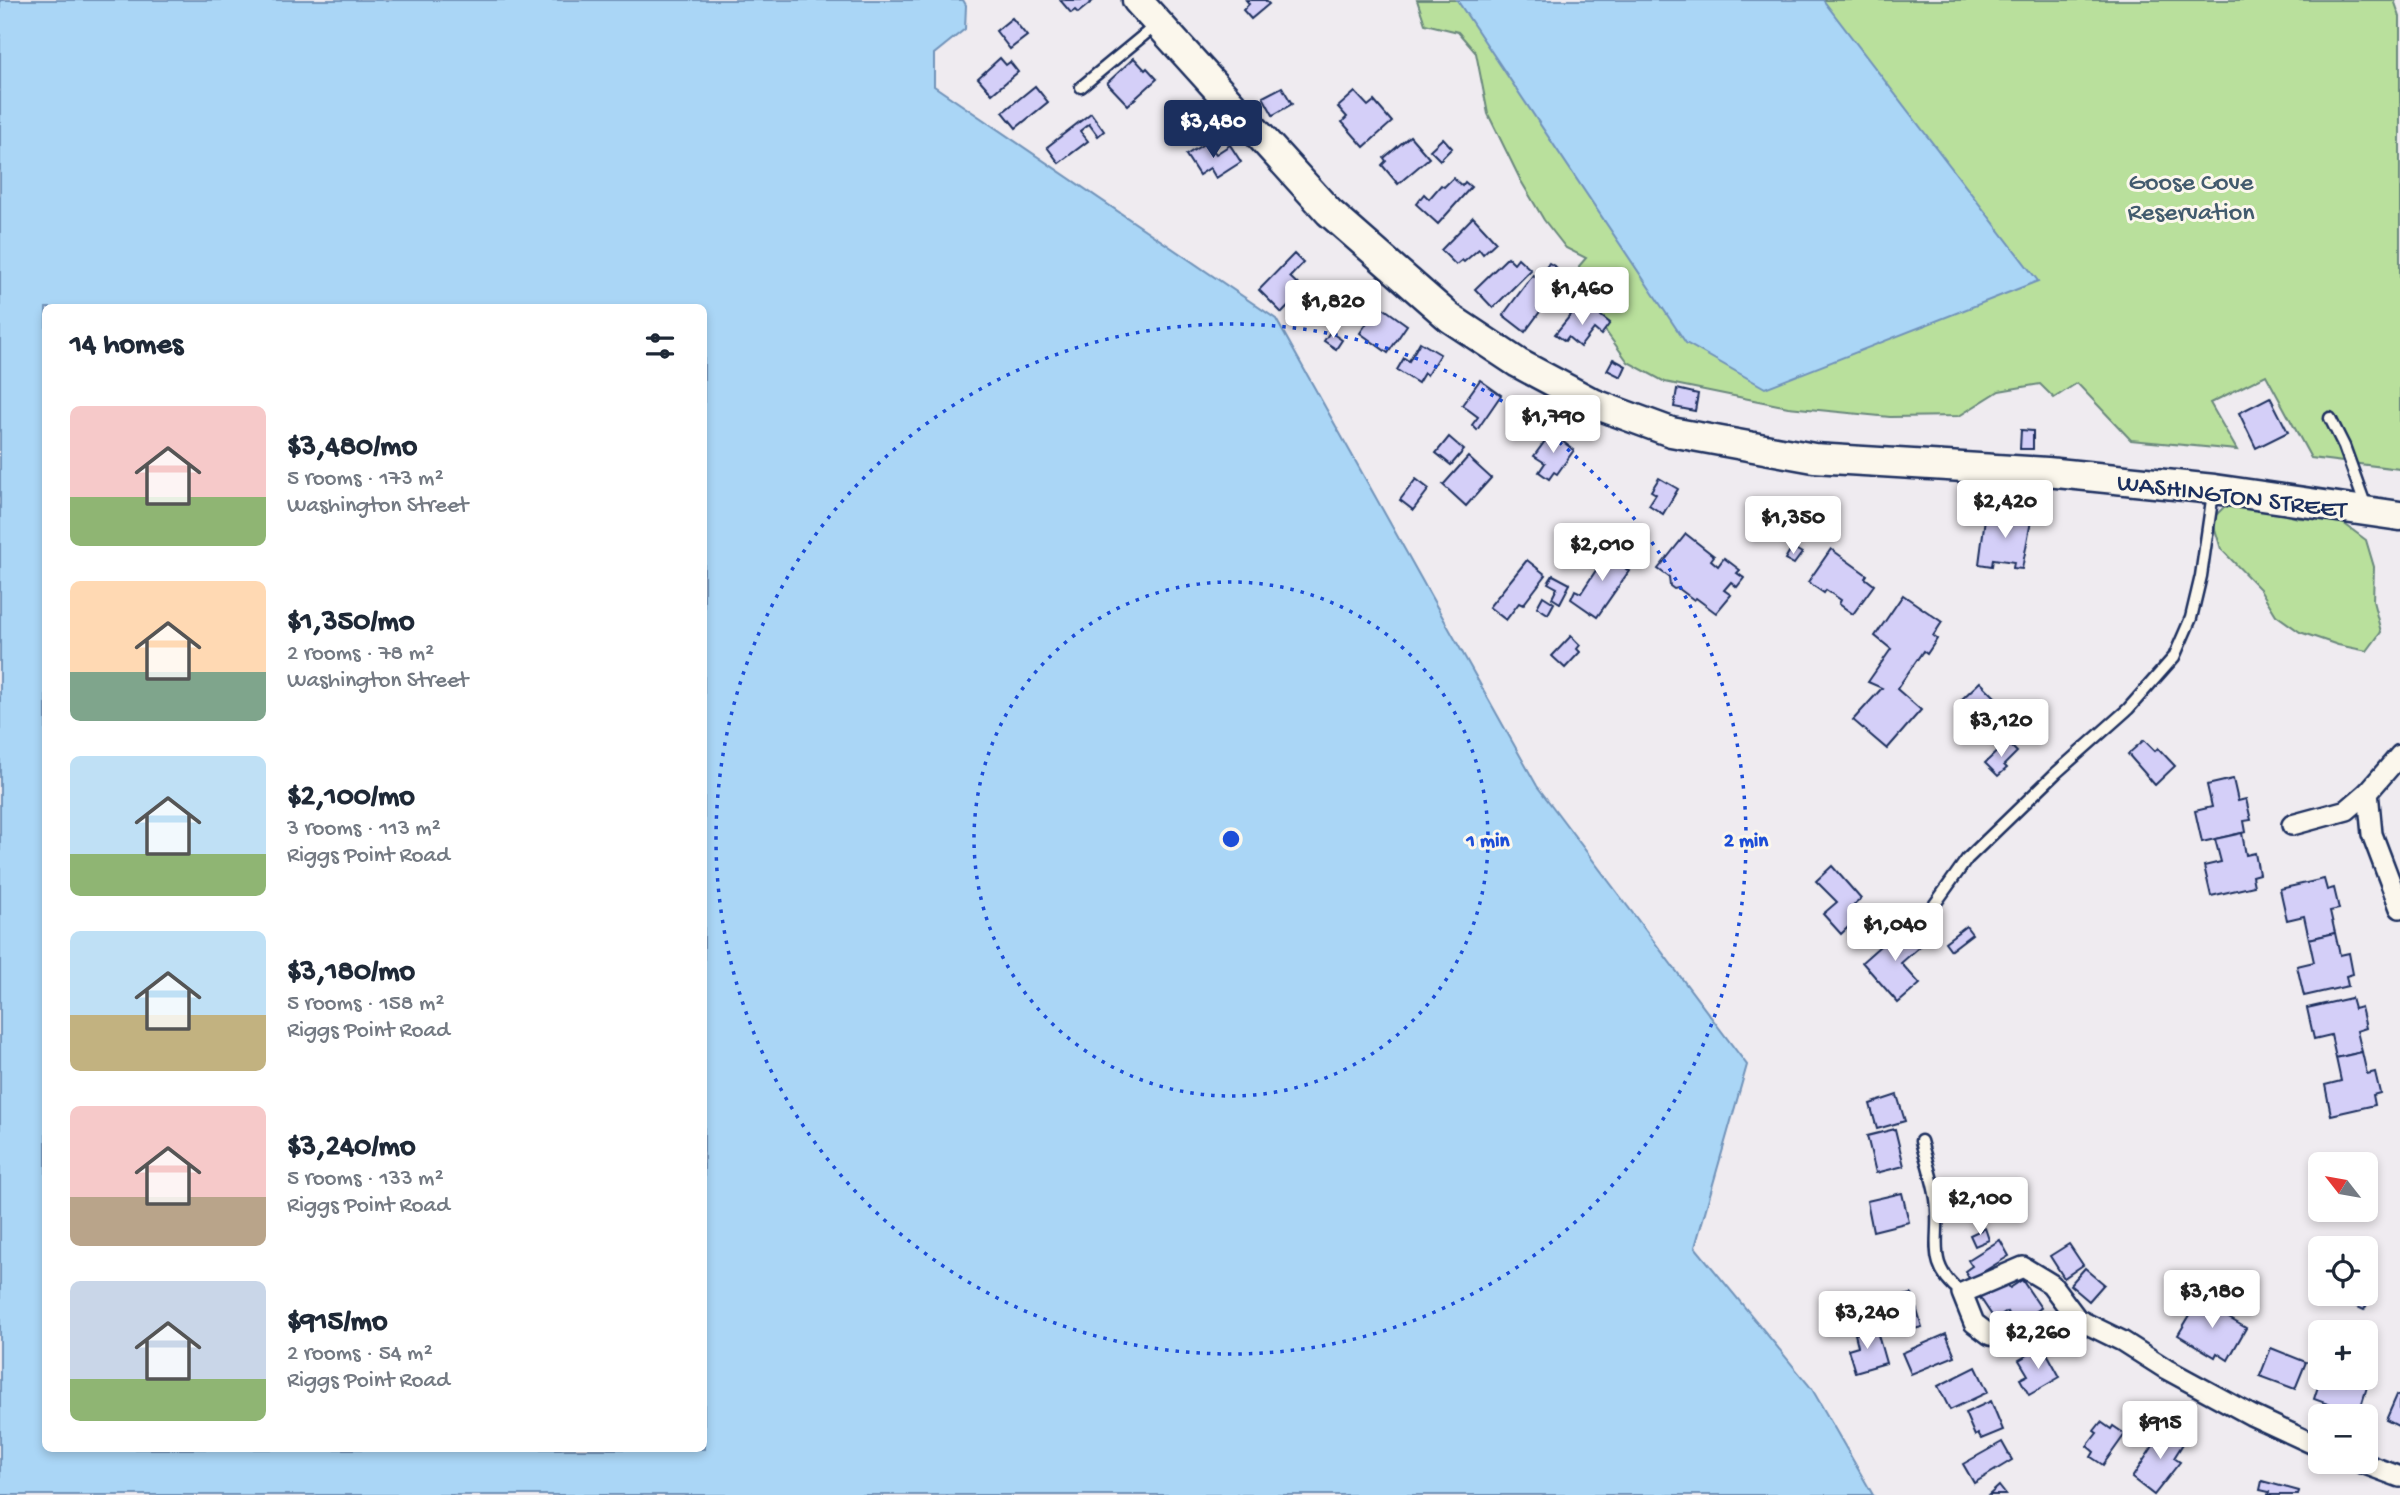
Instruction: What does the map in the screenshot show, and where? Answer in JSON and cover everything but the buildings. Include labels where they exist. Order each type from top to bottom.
[{"type":"main road","name":"WASHINGTON STREET","points":[[1137,0],[1329,212],[1450,318],[1518,363],[1595,404],[1671,432],[1814,458],[2047,472],[2214,489],[2400,516]]},
{"type":"street","points":[[2292,825],[2347,810],[2368,792],[2400,755]]},
{"type":"street","points":[[2368,792],[2372,834],[2400,908]]},
{"type":"street","points":[[2077,1319],[2065,1328],[2010,1339],[1990,1335],[1974,1323],[1962,1293],[2023,1267],[2051,1284],[2077,1319],[2122,1341],[2166,1369],[2251,1415],[2308,1441]]},
{"type":"street","points":[[2378,1469],[2400,1477]]},
{"type":"lane","points":[[1081,87],[1157,23]]},
{"type":"lane","points":[[2330,418],[2344,446],[2367,510]]},
{"type":"lane","points":[[1920,925],[1967,859],[2056,773],[2128,709],[2175,657],[2194,608],[2214,489]]},
{"type":"lane","points":[[1921,1141],[1936,1198],[1938,1224],[1935,1256],[1952,1285],[1962,1293]]},
{"type":"green space","name":"Goose Cove Reservation","points":[[1417,0],[2394,0],[2400,17],[2400,469],[2311,458],[2266,375],[2210,403],[2237,450],[2131,440],[2077,383],[2054,398],[2040,384],[1999,391],[1959,416],[1890,417],[1788,407],[1665,382],[1628,362],[1583,300],[1579,266],[1586,258],[1566,248],[1544,220],[1521,181],[1488,114],[1476,53],[1458,32],[1425,24]]},
{"type":"green space","points":[[2226,505],[2254,507],[2298,518],[2339,520],[2366,540],[2374,567],[2373,601],[2381,632],[2367,651],[2338,645],[2300,632],[2276,615],[2260,589],[2221,549],[2212,519]]},
{"type":"water","points":[[0,0],[963,0],[966,5],[965,29],[934,54],[934,86],[1276,319],[1537,786],[1747,1065],[1695,1247],[1812,1389],[1873,1495],[0,1495]]},
{"type":"water","points":[[1457,0],[1823,0],[2038,281],[1765,388],[1686,343]]}]
